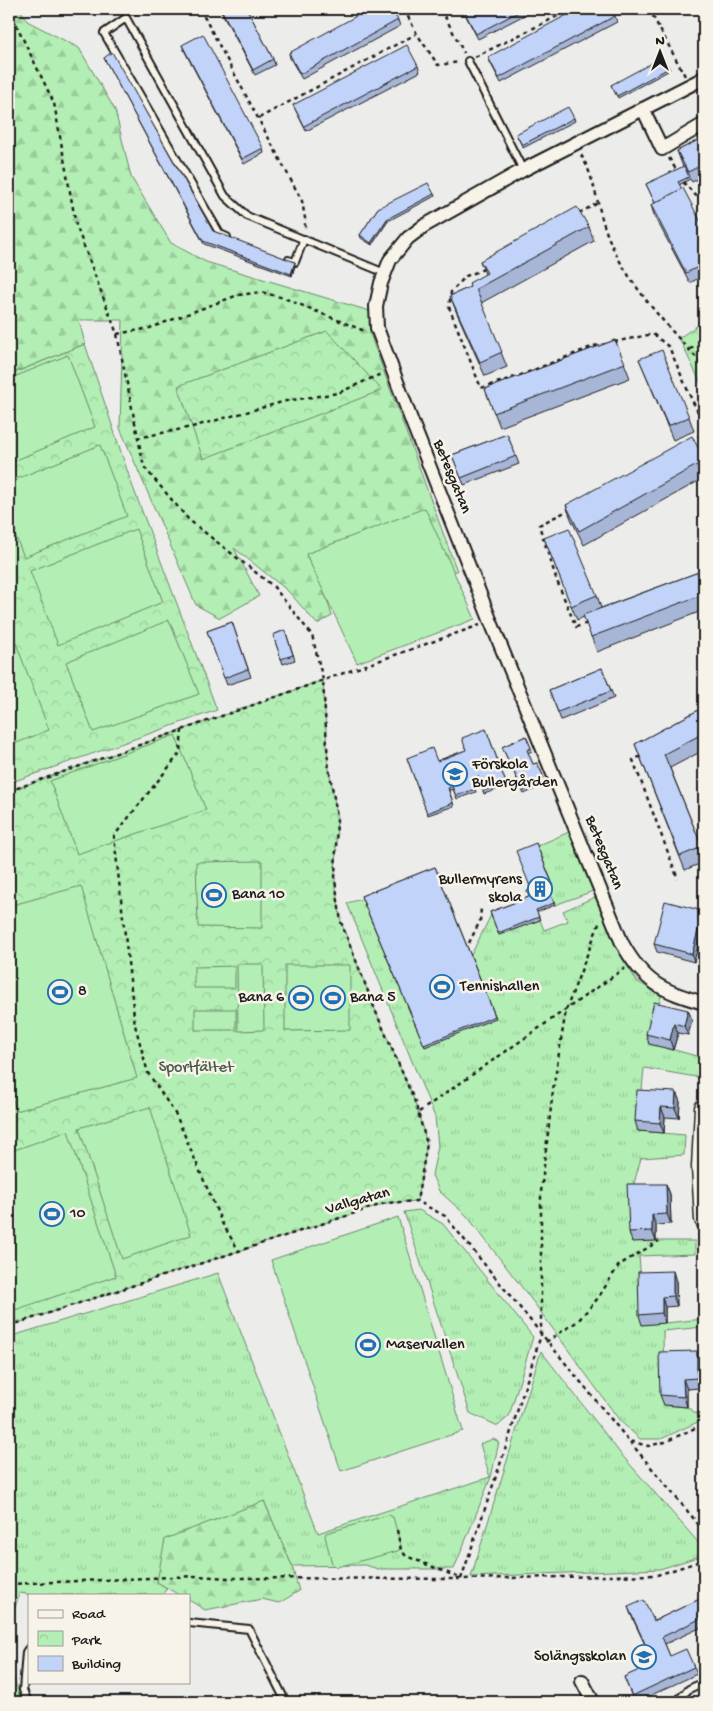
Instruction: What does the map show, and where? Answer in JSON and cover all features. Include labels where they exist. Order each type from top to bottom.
[{"type":"street","name":"Betesgatan","points":[[704,78],[523,170],[424,226],[408,238],[390,260],[381,283],[376,306],[376,328],[491,622],[497,647],[622,943],[633,963],[646,978],[673,994],[704,1004]]},
{"type":"street","points":[[643,109],[662,149],[704,124]]},
{"type":"street","points":[[704,1108],[701,1167],[704,1220]]},
{"type":"street","points":[[582,1681],[593,1702]]},
{"type":"lane","points":[[236,240],[220,234],[104,32],[126,18],[224,196],[247,216],[386,273]]},
{"type":"lane","points":[[468,61],[523,170]]},
{"type":"lane","points":[[279,256],[296,262],[304,239]]},
{"type":"lane","points":[[190,1623],[249,1628],[286,1702]]},
{"type":"lane","points":[[28,1649],[26,1652],[23,1690],[28,1702]]},
{"type":"lane","points":[[676,1702],[689,1689],[704,1682]]},
{"type":"path","points":[[200,9],[302,201],[305,218],[304,239]]},
{"type":"path","points":[[404,9],[417,34],[438,65],[468,61],[572,9]]},
{"type":"path","points":[[441,9],[468,61]]},
{"type":"path","points":[[649,9],[690,85]]},
{"type":"path","points":[[9,10],[54,103],[76,225],[117,334],[144,467],[189,520],[273,586],[312,635],[323,680],[328,762],[337,816],[335,880],[341,922],[376,1012],[415,1102],[427,1144],[417,1201],[445,1216],[546,1342],[704,1531]]},
{"type":"path","points":[[259,118],[417,34]]},
{"type":"path","points":[[574,145],[587,165],[606,231],[622,266],[704,366]]},
{"type":"path","points":[[662,149],[686,186],[704,204]]},
{"type":"path","points":[[575,215],[598,203]]},
{"type":"path","points":[[489,266],[466,276],[450,292],[449,307],[481,388],[521,375],[594,346],[653,334],[669,347],[704,424]]},
{"type":"path","points":[[117,334],[150,328],[238,295],[261,292],[284,298],[362,330],[376,328]]},
{"type":"path","points":[[690,350],[704,342]]},
{"type":"path","points":[[137,438],[192,427],[286,401],[338,393],[392,369]]},
{"type":"path","points":[[690,442],[704,432]]},
{"type":"path","points":[[579,506],[539,526],[557,581],[576,628],[594,620]]},
{"type":"path","points":[[9,791],[491,622]]},
{"type":"path","points":[[182,730],[180,753],[114,836],[124,939],[134,1025],[148,1073],[176,1114],[222,1223],[239,1251]]},
{"type":"path","points":[[641,756],[633,760],[678,879]]},
{"type":"path","points":[[461,1579],[508,1441],[541,1335],[541,1192],[553,1090],[566,1010],[606,904]]},
{"type":"path","points":[[469,943],[480,921],[481,908]]},
{"type":"path","points":[[418,1112],[633,963]]},
{"type":"path","name":"Vallgatan","points":[[9,1326],[386,1203],[417,1201]]},
{"type":"path","points":[[546,1342],[578,1321],[598,1298],[619,1265],[659,1241]]},
{"type":"path","points":[[629,1441],[648,1446],[664,1442],[704,1424]]},
{"type":"path","points":[[396,1530],[401,1550],[406,1556],[461,1579]]},
{"type":"path","points":[[9,1584],[196,1576],[227,1578],[461,1579],[657,1575],[704,1560]]},
{"type":"green space","points":[[9,9],[20,9],[27,21],[79,48],[115,110],[131,177],[171,243],[206,262],[373,312],[370,334],[457,571],[430,574],[314,557],[332,616],[317,624],[288,591],[234,548],[259,596],[220,618],[196,605],[120,428],[123,320],[79,320],[85,344],[9,375],[9,79],[14,76],[9,76]]},
{"type":"green space","points":[[704,321],[704,390],[679,338]]},
{"type":"green space","points":[[327,331],[382,390],[203,459],[178,386]]},
{"type":"green space","points":[[85,344],[131,482],[217,710],[9,783],[9,375]]},
{"type":"green space","points":[[68,355],[95,427],[9,463],[9,379]]},
{"type":"green space","points":[[100,445],[127,516],[24,557],[9,520],[9,482]]},
{"type":"green space","points":[[425,508],[475,619],[357,663],[306,554]]},
{"type":"green space","points":[[136,529],[163,602],[58,645],[30,571]]},
{"type":"green space","points":[[169,620],[199,694],[93,732],[66,662]]},
{"type":"green space","points":[[9,625],[49,730],[9,746]]},
{"type":"green space","name":"Sportfältet","points":[[323,680],[328,762],[337,816],[335,880],[341,922],[376,1012],[415,1102],[427,1144],[417,1201],[386,1203],[9,1326],[9,791]]},
{"type":"green space","points":[[175,735],[206,810],[77,854],[50,781]]},
{"type":"green space","points":[[569,832],[593,891],[555,905],[548,888],[553,885],[537,846]]},
{"type":"green space","points":[[262,861],[262,928],[198,927],[196,862]]},
{"type":"green space","name":"8","points":[[81,886],[137,1078],[16,1111],[9,1085],[9,906]]},
{"type":"green space","points":[[595,897],[622,958],[637,981],[661,996],[649,1043],[700,1057],[696,1077],[644,1068],[638,1131],[685,1135],[684,1155],[641,1158],[631,1194],[656,1241],[695,1241],[695,1254],[639,1256],[641,1282],[665,1323],[704,1319],[704,1327],[663,1331],[664,1405],[687,1407],[704,1419],[661,1439],[640,1439],[620,1421],[534,1303],[467,1216],[439,1191],[432,1175],[438,1146],[435,1117],[347,903],[362,899],[425,1047],[491,915],[499,935],[540,920],[544,930],[568,921],[563,911]]},
{"type":"green space","points":[[237,964],[263,964],[264,1030],[238,1031]]},
{"type":"green space","points":[[285,965],[350,965],[350,1030],[285,1031]]},
{"type":"green space","points":[[235,966],[235,988],[194,988],[194,967]]},
{"type":"green space","points":[[195,1009],[236,1009],[236,1030],[195,1030]]},
{"type":"green space","points":[[150,1107],[191,1235],[122,1259],[79,1128]]},
{"type":"green space","name":"10","points":[[68,1131],[116,1276],[9,1312],[9,1152]]},
{"type":"green space","points":[[419,1210],[443,1224],[533,1337],[509,1416],[498,1426],[470,1413],[404,1212]]},
{"type":"green space","name":"Maservallen","points":[[398,1217],[463,1431],[341,1471],[271,1260]]},
{"type":"green space","points":[[218,1273],[318,1533],[490,1477],[480,1444],[493,1439],[499,1442],[491,1477],[454,1569],[378,1569],[365,1565],[292,1566],[264,1501],[157,1582],[167,1588],[163,1594],[20,1593],[9,1624],[9,1337]]},
{"type":"green space","points":[[541,1351],[620,1453],[704,1549],[704,1555],[660,1569],[471,1577]]},
{"type":"green space","points":[[264,1501],[292,1566],[299,1591],[279,1603],[262,1599],[205,1610],[190,1601],[190,1594],[177,1594],[157,1582],[165,1539]]},
{"type":"green space","points":[[389,1515],[393,1517],[401,1546],[398,1551],[337,1567],[332,1564],[325,1536],[326,1533]]},
{"type":"green space","points":[[9,1665],[22,1702],[9,1702]]},
{"type":"building","points":[[221,9],[247,9],[273,59],[253,70]]},
{"type":"building","points":[[369,9],[391,9],[398,20],[300,74],[289,53]]},
{"type":"building","points":[[473,9],[524,9],[476,34],[465,13]]},
{"type":"building","points":[[578,9],[611,9],[615,16],[499,78],[488,57]]},
{"type":"building","points":[[203,34],[263,148],[242,159],[182,45]]},
{"type":"building","points":[[407,45],[418,66],[304,126],[293,105]]},
{"type":"building","points":[[112,52],[213,231],[295,262],[291,274],[203,241],[104,58]]},
{"type":"building","points":[[663,57],[669,68],[617,96],[611,85]]},
{"type":"building","points":[[568,107],[574,118],[522,145],[516,134]]},
{"type":"building","points":[[704,137],[704,164],[688,172],[677,151]]},
{"type":"building","points":[[684,166],[689,177],[678,182],[682,189],[655,203],[646,184]]},
{"type":"building","points":[[428,183],[434,194],[387,219],[371,243],[360,235],[378,208]]},
{"type":"building","points":[[683,188],[704,228],[704,264],[686,273],[651,205]]},
{"type":"building","points":[[577,207],[589,227],[476,289],[502,352],[480,362],[450,296],[470,287],[469,283],[487,273],[480,261]]},
{"type":"building","points":[[615,340],[625,363],[494,413],[485,389]]},
{"type":"building","points":[[662,350],[689,417],[668,426],[639,359]]},
{"type":"building","points":[[507,434],[516,456],[461,478],[452,455]]},
{"type":"building","points":[[692,436],[704,461],[579,531],[566,505]]},
{"type":"building","points":[[569,528],[597,595],[571,606],[544,538]]},
{"type":"building","points":[[704,570],[704,594],[591,637],[583,615]]},
{"type":"building","points":[[232,622],[248,669],[224,678],[207,631]]},
{"type":"building","points":[[285,630],[293,655],[281,659],[273,635]]},
{"type":"building","points":[[602,668],[611,691],[558,712],[549,690]]},
{"type":"building","points":[[704,707],[704,733],[664,754],[702,847],[680,856],[635,744]]},
{"type":"building","points":[[486,729],[506,783],[483,791],[478,776],[471,779],[475,789],[456,796],[452,786],[448,788],[453,803],[427,813],[407,758],[432,748],[437,761],[466,750],[462,738]]},
{"type":"building","points":[[526,736],[531,748],[527,750],[533,764],[537,763],[543,775],[539,777],[541,783],[523,791],[502,747]]},
{"type":"building","name":"Bullermyrens skola","points":[[536,843],[552,883],[547,885],[554,903],[536,910],[539,917],[498,933],[490,912],[529,897],[527,891],[531,889],[516,851]]},
{"type":"building","name":"Tennishallen","points":[[435,867],[495,1016],[424,1045],[361,896]]},
{"type":"building","points":[[665,901],[703,911],[692,954],[654,944]]},
{"type":"building","points":[[654,1002],[688,1010],[684,1026],[674,1023],[670,1040],[646,1034]]},
{"type":"building","points":[[637,1090],[676,1092],[675,1108],[661,1107],[660,1123],[635,1121]]},
{"type":"building","points":[[627,1184],[666,1184],[667,1214],[652,1215],[652,1231],[629,1232]]},
{"type":"building","points":[[673,1271],[673,1296],[662,1297],[662,1313],[639,1315],[638,1272]]},
{"type":"building","points":[[697,1351],[697,1378],[683,1379],[684,1397],[660,1395],[659,1352]]},
{"type":"building","points":[[704,1597],[704,1617],[662,1637],[670,1656],[686,1649],[694,1667],[632,1696],[624,1677],[654,1663],[628,1607],[644,1600],[654,1621]]},
{"type":"place","name":"Förskola Bullergården","points":[[455,774]]},
{"type":"place","name":"Bullermyrens skola","points":[[540,889]]},
{"type":"place","name":"Bana 10","points":[[214,895]]},
{"type":"place","name":"Tennishallen","points":[[442,987]]},
{"type":"place","name":"8","points":[[60,992]]},
{"type":"place","name":"Bana 6","points":[[301,998]]},
{"type":"place","name":"Bana 5","points":[[333,998]]},
{"type":"place","name":"10","points":[[52,1214]]},
{"type":"place","name":"Maservallen","points":[[368,1345]]},
{"type":"place","name":"Solängsskolan","points":[[644,1657]]}]
